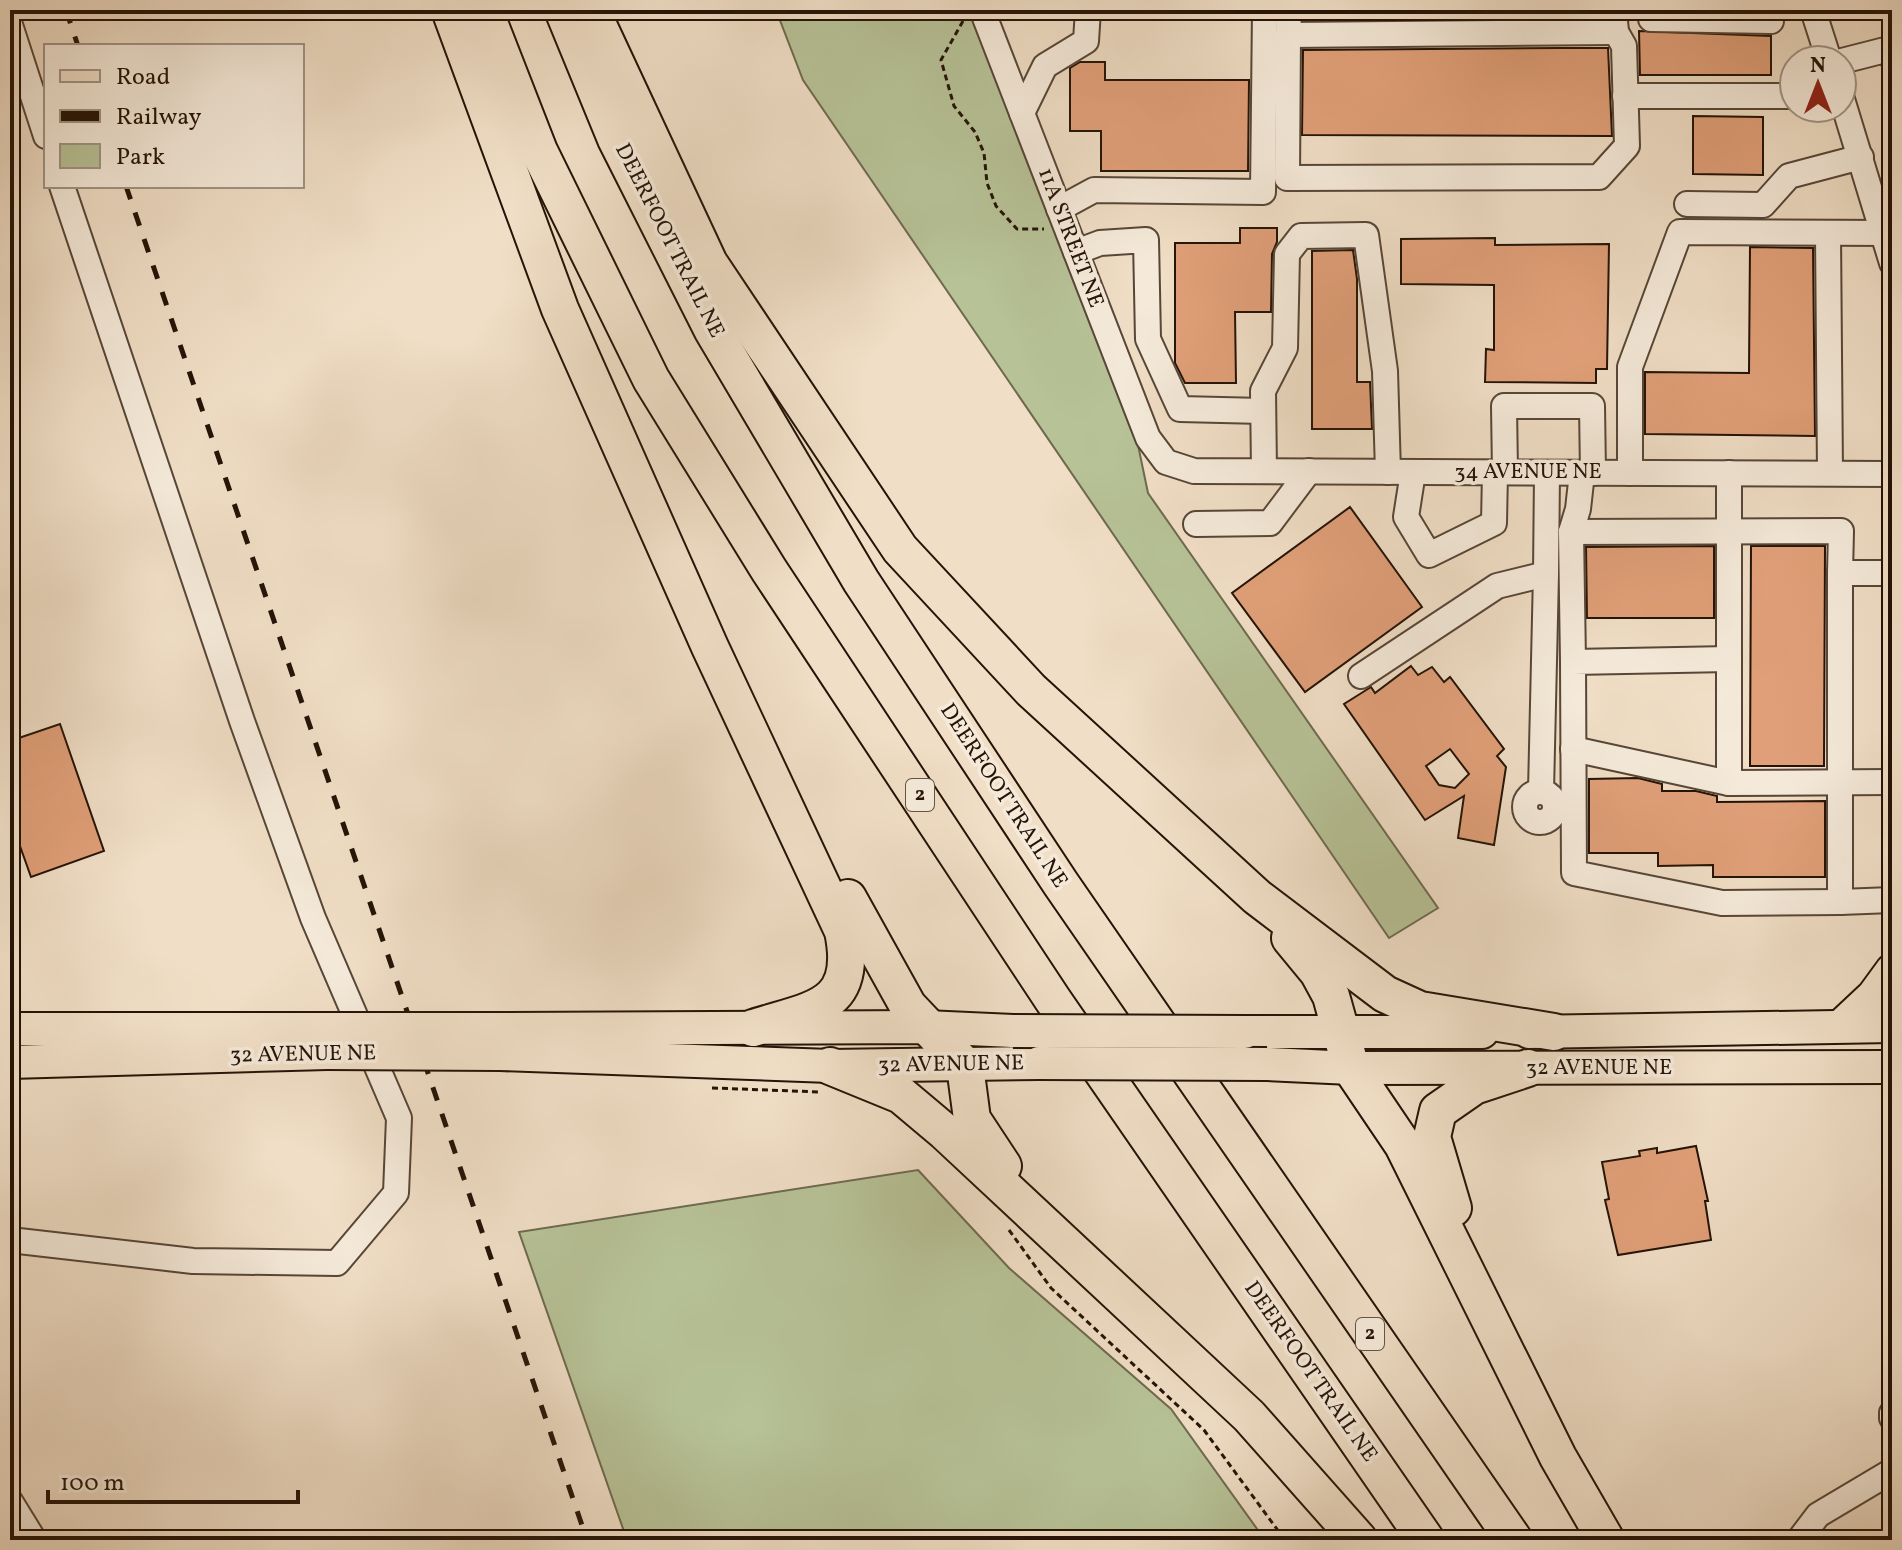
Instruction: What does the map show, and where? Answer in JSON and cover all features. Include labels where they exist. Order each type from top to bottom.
[{"type":"highway","points":[[450,10],[560,309],[710,647],[843,931],[848,972],[841,988],[828,1001],[753,1028]]},
{"type":"highway","name":"DEERFOOT TRAIL NE","points":[[484,10],[539,151],[651,379],[769,570],[1053,1000],[1426,1540]]},
{"type":"highway","name":"DEERFOOT TRAIL NE","points":[[563,10],[616,139],[712,329],[861,581],[1078,909],[1514,1540]]},
{"type":"highway","points":[[591,10],[709,263],[900,549],[1031,690],[1257,897],[1385,994],[1420,1010],[1554,1032]]},
{"type":"highway","points":[[710,647],[908,1006],[965,1066],[972,1119],[1041,1220]]},
{"type":"highway","points":[[1257,897],[1318,972],[1331,996],[1351,1068],[1403,1145],[1558,1457],[1606,1540]]},
{"type":"highway","points":[[830,1066],[901,1095],[1041,1220],[1249,1416],[1359,1540]]},
{"type":"highway","points":[[1523,1385],[1449,1198],[1432,1137],[1438,1111],[1453,1099],[1474,1086],[1528,1068]]},
{"type":"main road","points":[[1841,1026],[1873,996],[1892,970]]},
{"type":"main road","name":"32 AVENUE NE","points":[[10,1029],[323,1041],[496,1042],[753,1028],[1554,1032],[1892,1026]]},
{"type":"main road","name":"32 AVENUE NE","points":[[10,1062],[323,1041]]},
{"type":"main road","name":"32 AVENUE NE","points":[[496,1042],[830,1066],[1039,1063],[1267,1064],[1351,1068],[1892,1067]]},
{"type":"street","points":[[1022,113],[1045,66],[1086,41],[1088,10]]},
{"type":"street","points":[[1059,209],[1094,190],[1263,192],[1265,10]]},
{"type":"street","points":[[1288,35],[1615,21],[1624,46],[1627,146],[1599,177],[1287,178],[1288,35],[1289,10]]},
{"type":"street","points":[[1651,10],[1651,19],[1771,21]]},
{"type":"street","points":[[1813,10],[1824,44]]},
{"type":"street","name":"11A STREET NE","points":[[973,16],[1022,113],[1148,438],[1166,462]]},
{"type":"street","points":[[10,25],[44,130]]},
{"type":"street","points":[[1858,57],[1889,49],[1892,58]]},
{"type":"street","points":[[1625,96],[1778,96]]},
{"type":"street","points":[[1850,124],[1888,234],[1892,263]]},
{"type":"street","points":[[1687,204],[1763,205],[1789,176],[1861,157]]},
{"type":"street","points":[[10,1240],[193,1261],[337,1263],[396,1193],[399,1118],[313,918],[272,806],[63,188]]},
{"type":"street","points":[[1630,473],[1630,367],[1680,232],[1888,234]]},
{"type":"street","points":[[1828,234],[1830,473]]},
{"type":"street","points":[[1264,471],[1263,391],[1285,348],[1287,254],[1301,236],[1366,235],[1385,371],[1388,472]]},
{"type":"street","points":[[1076,252],[1100,243],[1146,240],[1148,339],[1180,409],[1263,411]]},
{"type":"street","points":[[1413,472],[1406,517],[1429,555],[1494,523],[1504,406],[1592,406],[1588,473],[1571,532],[1574,873],[1722,903],[1892,900]]},
{"type":"street","name":"34 AVENUE NE","points":[[1166,462],[1194,471],[1892,474]]},
{"type":"street","points":[[1196,524],[1270,523],[1309,471]]},
{"type":"street","points":[[1541,791],[1547,473]]},
{"type":"street","points":[[1729,473],[1729,783]]},
{"type":"street","points":[[1571,532],[1841,531],[1840,902]]},
{"type":"street","points":[[1840,573],[1892,573]]},
{"type":"street","points":[[1361,676],[1497,586],[1546,574]]},
{"type":"street","points":[[1573,662],[1729,659]]},
{"type":"street","points":[[1573,749],[1729,783],[1892,782]]},
{"type":"street","points":[[1799,1540],[1818,1515],[1892,1471]]},
{"type":"street","points":[[10,1501],[34,1540]]},
{"type":"path","points":[[973,16],[941,60],[954,106],[975,132],[984,153],[987,183],[996,206],[1017,229],[1044,229]]},
{"type":"path","points":[[1002,1221],[1051,1288],[1204,1430],[1285,1540]]},
{"type":"green space","points":[[776,10],[969,10],[1138,445],[1148,493],[1438,908],[1389,938],[803,80]]},
{"type":"green space","points":[[918,1170],[1009,1268],[1171,1409],[1265,1540],[627,1540],[519,1232]]},
{"type":"building","points":[[1639,31],[1771,36],[1771,75],[1640,75]]},
{"type":"building","points":[[1608,48],[1612,136],[1302,135],[1303,50]]},
{"type":"building","points":[[1080,62],[1105,62],[1105,80],[1249,80],[1248,171],[1101,171],[1101,131],[1070,131],[1070,68]]},
{"type":"building","points":[[1693,116],[1763,117],[1763,175],[1693,174]]},
{"type":"building","points":[[1240,228],[1277,228],[1277,242],[1272,254],[1271,312],[1235,312],[1236,383],[1185,383],[1175,363],[1175,243],[1240,243]]},
{"type":"building","points":[[1495,238],[1495,245],[1609,244],[1607,369],[1596,369],[1596,383],[1485,382],[1486,349],[1494,350],[1494,285],[1401,284],[1401,239]]},
{"type":"building","points":[[1750,247],[1813,248],[1815,436],[1645,434],[1645,372],[1749,373]]},
{"type":"building","points":[[1353,250],[1357,279],[1357,382],[1370,382],[1372,429],[1312,429],[1312,251]]},
{"type":"building","points":[[1350,507],[1422,607],[1305,692],[1232,593]]},
{"type":"building","points":[[1714,546],[1714,618],[1587,618],[1586,547]]},
{"type":"building","points":[[1751,546],[1825,546],[1824,766],[1750,766]]},
{"type":"building","points":[[1411,666],[1418,675],[1432,667],[1444,682],[1450,677],[1504,749],[1497,756],[1506,767],[1494,845],[1458,838],[1464,796],[1425,820],[1344,704],[1371,687],[1375,693]],"holes":[[[1450,749],[1469,774],[1455,788],[1439,785],[1426,766]]]},
{"type":"building","points":[[60,724],[104,851],[31,877],[10,818],[10,741]]},
{"type":"building","points":[[1638,778],[1662,784],[1662,791],[1696,791],[1717,796],[1717,802],[1825,801],[1825,877],[1713,877],[1713,865],[1658,866],[1658,853],[1589,853],[1589,779]]},
{"type":"building","points":[[1696,1146],[1708,1201],[1705,1201],[1711,1240],[1618,1255],[1605,1200],[1609,1199],[1602,1162],[1640,1156],[1639,1151],[1657,1148],[1657,1153]]},
{"type":"railway","points":[[66,10],[77,44]]},
{"type":"railway","points":[[127,188],[587,1540]]}]
